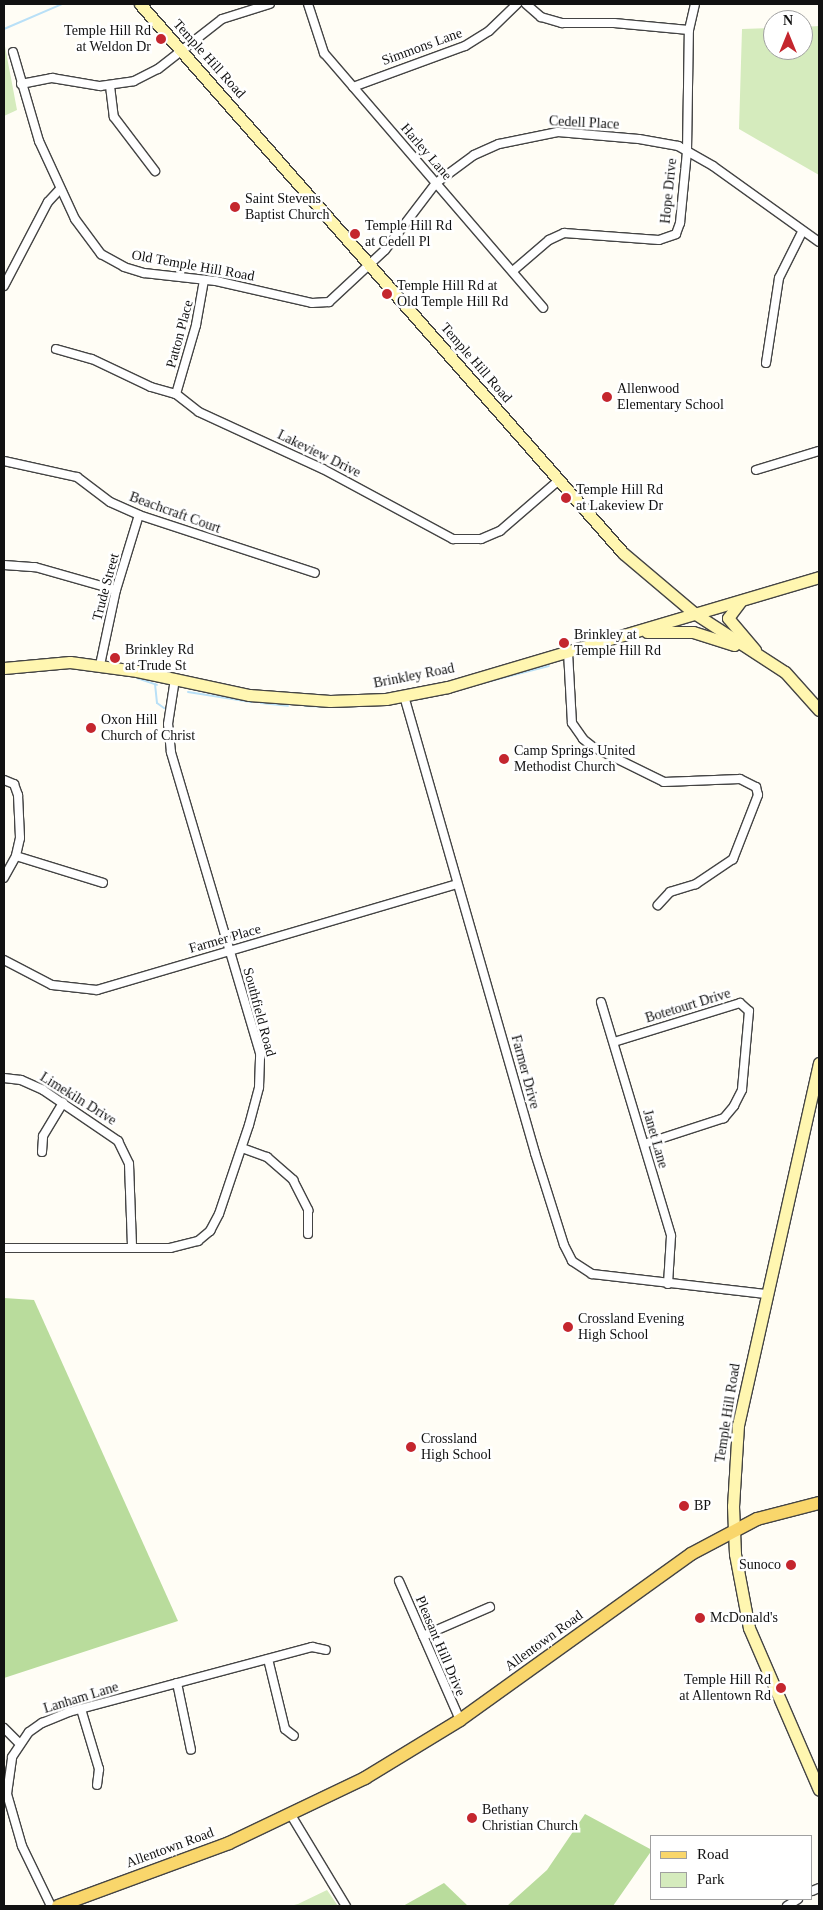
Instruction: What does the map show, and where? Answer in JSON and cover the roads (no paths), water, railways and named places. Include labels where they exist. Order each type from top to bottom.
[{"type":"main road","name":"Temple Hill Road","points":[[140,4],[623,553],[694,614],[785,672],[819,710]]},
{"type":"main road","name":"Brinkley Road","points":[[4,668],[58,661],[100,665],[249,695],[300,700],[359,701],[404,696],[448,687],[819,577]]},
{"type":"main road","points":[[741,600],[728,618],[730,624],[748,638],[757,653]]},
{"type":"main road","points":[[633,633],[672,631],[709,635],[757,653]]},
{"type":"main road","name":"Temple Hill Road","points":[[819,1063],[738,1425],[733,1471],[734,1531],[739,1586],[749,1628],[819,1790]]},
{"type":"main road","name":"Allentown Road","points":[[58,1906],[193,1857],[292,1815],[386,1766],[460,1720],[668,1569],[734,1531],[781,1511],[819,1503]]},
{"type":"street","points":[[21,84],[58,78],[110,86],[144,78],[222,19],[270,4]]},
{"type":"street","name":"Harley Lane","points":[[308,4],[324,53],[514,270],[544,308]]},
{"type":"street","name":"Simmons Lane","points":[[353,87],[466,46],[489,31],[517,4]]},
{"type":"street","points":[[526,4],[540,17],[562,23],[614,23],[690,30]]},
{"type":"street","name":"Hope Drive","points":[[514,270],[549,240],[564,233],[659,240],[676,234],[680,223],[687,151],[690,30],[695,4]]},
{"type":"street","name":"Old Temple Hill Road","points":[[13,52],[39,141],[60,189],[89,241],[112,262],[144,273],[204,280],[321,304],[335,298],[371,266]]},
{"type":"street","points":[[110,86],[114,117],[155,171]]},
{"type":"street","name":"Cedell Place","points":[[371,266],[436,183],[491,147],[540,134],[573,133],[640,139],[687,151],[713,166],[802,232],[819,242]]},
{"type":"street","points":[[4,286],[45,208],[60,189]]},
{"type":"street","points":[[766,363],[779,278],[802,232]]},
{"type":"street","name":"Patton Place","points":[[176,394],[196,325],[204,280]]},
{"type":"street","name":"Lakeview Drive","points":[[56,349],[92,359],[151,387],[176,394],[198,412],[323,469],[453,539],[481,539],[500,531],[559,480]]},
{"type":"street","points":[[756,470],[819,452]]},
{"type":"street","name":"Beachcraft Court","points":[[4,462],[77,477],[110,502],[139,515],[315,573]]},
{"type":"street","name":"Trude Street","points":[[100,665],[116,590],[139,515]]},
{"type":"street","points":[[4,565],[41,568],[116,590]]},
{"type":"street","points":[[568,652],[572,723],[588,743],[664,782],[740,779],[756,787],[758,795],[742,841],[733,859],[717,872],[670,892],[658,905]]},
{"type":"street","name":"Southfield Road","points":[[4,1248],[180,1247],[202,1238],[219,1214],[256,1102],[260,1062],[168,736],[175,679]]},
{"type":"street","name":"Farmer Drive","points":[[404,696],[535,1153],[568,1253],[579,1268],[592,1274],[766,1294]]},
{"type":"street","points":[[4,780],[14,784],[19,803],[20,842],[16,856],[4,878]]},
{"type":"street","points":[[16,856],[103,883]]},
{"type":"street","name":"Farmer Place","points":[[4,960],[52,986],[85,991],[113,987],[228,951],[457,884]]},
{"type":"street","name":"Janet Lane","points":[[601,1002],[671,1236],[668,1284]]},
{"type":"street","name":"Botetourt Drive","points":[[614,1042],[740,1004],[750,1011],[742,1090],[728,1113],[716,1121],[644,1144]]},
{"type":"street","name":"Limekiln Drive","points":[[4,1078],[29,1083],[63,1102],[114,1136],[125,1150],[129,1164],[132,1247]]},
{"type":"street","points":[[42,1152],[43,1136],[63,1102]]},
{"type":"street","points":[[242,1148],[271,1160],[293,1180],[308,1210],[308,1234]]},
{"type":"street","name":"Pleasant Hill Drive","points":[[399,1581],[460,1720]]},
{"type":"street","points":[[423,1636],[490,1607]]},
{"type":"street","name":"Lanham Lane","points":[[52,1906],[22,1846],[7,1794],[9,1766],[19,1743],[42,1723],[82,1709],[312,1647],[326,1650]]},
{"type":"street","points":[[268,1659],[285,1729],[294,1736]]},
{"type":"street","points":[[177,1683],[191,1750]]},
{"type":"street","points":[[82,1709],[99,1769],[97,1785]]},
{"type":"street","points":[[4,1728],[19,1743]]},
{"type":"street","points":[[292,1815],[346,1906]]},
{"type":"waterway","points":[[4,29],[62,4]]},
{"type":"waterway","points":[[421,699],[549,666]]},
{"type":"waterway","points":[[137,678],[157,685]]},
{"type":"waterway","points":[[155,684],[157,703],[164,708]]},
{"type":"waterway","points":[[188,692],[251,702]]},
{"type":"waterway","points":[[261,703],[288,706]]},
{"type":"waterway","points":[[338,707],[373,705]]},
{"type":"waterway","points":[[305,706],[330,707]]},
{"type":"place","name":"Temple Hill Rd at Weldon Dr","points":[[161,39]]},
{"type":"place","name":"Saint Stevens Baptist Church","points":[[235,207]]},
{"type":"place","name":"Temple Hill Rd at Cedell Pl","points":[[355,234]]},
{"type":"place","name":"Temple Hill Rd at Old Temple Hill Rd","points":[[387,294]]},
{"type":"place","name":"Allenwood Elementary School","points":[[607,397]]},
{"type":"place","name":"Temple Hill Rd at Lakeview Dr","points":[[566,498]]},
{"type":"place","name":"Brinkley at Temple Hill Rd","points":[[564,643]]},
{"type":"place","name":"Brinkley Rd at Trude St","points":[[115,658]]},
{"type":"place","name":"Oxon Hill Church of Christ","points":[[91,728]]},
{"type":"place","name":"Camp Springs United Methodist Church","points":[[504,759]]},
{"type":"place","name":"Crossland Evening High School","points":[[568,1327]]},
{"type":"place","name":"Crossland High School","points":[[411,1447]]},
{"type":"place","name":"BP","points":[[684,1506]]},
{"type":"place","name":"Sunoco","points":[[791,1565]]},
{"type":"place","name":"McDonald's","points":[[700,1618]]},
{"type":"place","name":"Temple Hill Rd at Allentown Rd","points":[[781,1688]]},
{"type":"place","name":"Bethany Christian Church","points":[[472,1818]]}]
